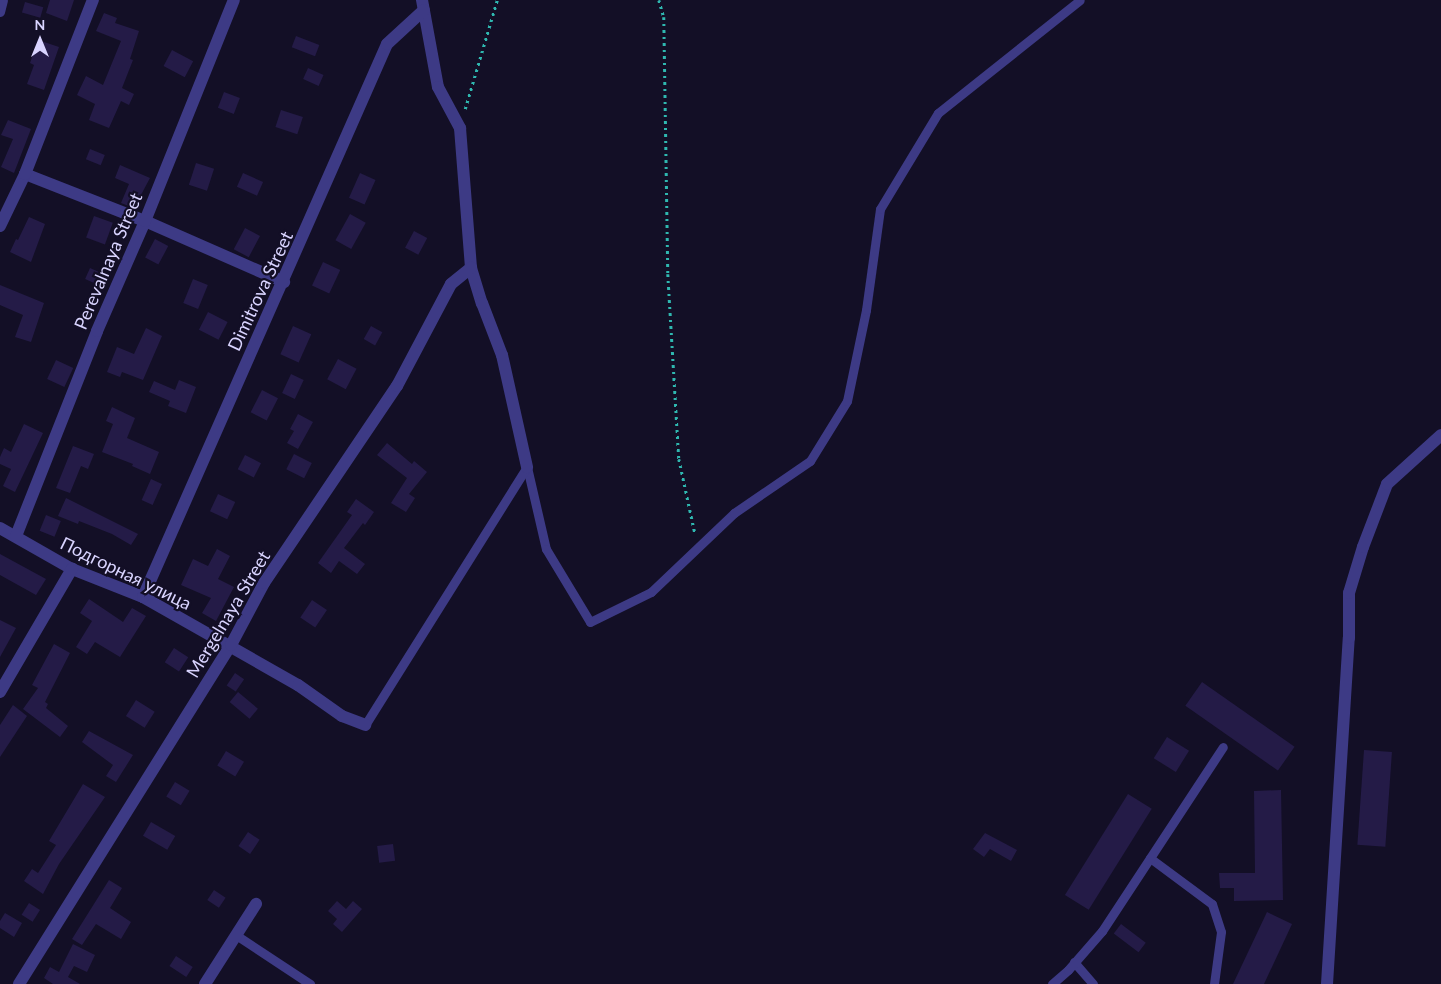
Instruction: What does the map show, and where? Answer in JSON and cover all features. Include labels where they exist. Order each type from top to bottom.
[{"type":"street","points":[[0,226],[25,174],[93,0]]},
{"type":"street","name":"Perevalnaya Street","points":[[16,536],[97,331],[145,222],[234,0]]},
{"type":"street","points":[[423,5],[438,87],[460,128],[471,268],[502,355],[527,467]]},
{"type":"street","name":"Dimitrova Street","points":[[143,597],[388,44],[423,5]]},
{"type":"street","points":[[25,174],[145,222],[284,282]]},
{"type":"street","name":"Mergelnaya Street","points":[[19,984],[231,646],[264,583],[397,386],[451,284],[471,268]]},
{"type":"street","points":[[1327,984],[1349,638],[1349,593],[1363,547],[1387,484],[1441,435]]},
{"type":"street","name":"Подгорная улица","points":[[0,528],[72,570],[143,597],[298,685],[342,716],[365,725]]},
{"type":"street","points":[[0,692],[5,673],[72,570]]},
{"type":"street","points":[[205,984],[256,904]]},
{"type":"lane","points":[[0,12],[3,0]]},
{"type":"lane","points":[[527,467],[546,549],[590,622],[651,592],[734,513],[810,461],[847,401],[866,310],[880,209],[938,113],[1080,0]]},
{"type":"lane","points":[[365,725],[527,467]]},
{"type":"lane","points":[[1052,984],[1102,931],[1223,747]]},
{"type":"lane","points":[[1150,858],[1212,904],[1221,932],[1214,984]]},
{"type":"lane","points":[[236,935],[310,984]]},
{"type":"lane","points":[[1074,962],[1093,984]]},
{"type":"path","points":[[460,128],[497,0]]},
{"type":"path","points":[[659,0],[664,17],[668,274],[679,459],[698,547]]},
{"type":"building","points":[[50,0],[74,0],[67,21],[46,13]]},
{"type":"building","points":[[25,2],[43,7],[40,18],[22,13]]},
{"type":"building","points":[[104,13],[117,18],[115,23],[139,31],[130,59],[133,60],[122,88],[134,94],[129,105],[121,101],[109,128],[89,120],[95,104],[77,95],[86,76],[103,85],[121,41],[96,31]]},
{"type":"building","points":[[296,36],[319,45],[315,56],[292,47]]},
{"type":"building","points":[[38,40],[59,47],[44,90],[27,84],[34,65],[30,63]]},
{"type":"building","points":[[172,50],[193,61],[185,77],[164,66]]},
{"type":"building","points":[[308,68],[324,75],[319,86],[303,79]]},
{"type":"building","points":[[224,92],[240,98],[234,114],[218,108]]},
{"type":"building","points":[[281,110],[303,117],[297,134],[275,127]]},
{"type":"building","points":[[8,120],[31,129],[14,173],[1,167],[13,139],[1,135]]},
{"type":"building","points":[[90,149],[105,155],[101,165],[86,159]]},
{"type":"building","points":[[196,163],[214,169],[207,191],[189,185]]},
{"type":"building","points":[[120,165],[150,178],[134,208],[121,203],[129,184],[115,178]]},
{"type":"building","points":[[243,173],[263,182],[257,196],[237,187]]},
{"type":"building","points":[[360,173],[376,180],[365,205],[349,198]]},
{"type":"building","points":[[350,214],[366,223],[351,249],[335,240]]},
{"type":"building","points":[[94,216],[113,223],[105,244],[86,238]]},
{"type":"building","points":[[29,217],[45,224],[31,262],[10,252]]},
{"type":"building","points":[[245,228],[260,236],[249,257],[234,249]]},
{"type":"building","points":[[414,231],[427,238],[418,255],[405,248]]},
{"type":"building","points":[[155,239],[168,246],[158,265],[145,258]]},
{"type":"building","points":[[323,262],[340,270],[329,294],[312,286]]},
{"type":"building","points":[[90,268],[106,275],[101,286],[85,279]]},
{"type":"building","points":[[193,279],[208,285],[198,309],[183,303]]},
{"type":"building","points":[[0,285],[44,303],[31,342],[15,337],[23,315],[0,305]]},
{"type":"building","points":[[208,312],[228,322],[219,340],[199,330]]},
{"type":"building","points":[[293,326],[311,334],[299,362],[280,354]]},
{"type":"building","points":[[371,326],[382,332],[375,345],[364,339]]},
{"type":"building","points":[[146,328],[162,336],[143,380],[122,372],[120,377],[107,372],[117,347],[134,354]]},
{"type":"building","points":[[338,359],[357,369],[346,389],[327,379]]},
{"type":"building","points":[[56,360],[73,368],[64,387],[47,379]]},
{"type":"building","points":[[291,374],[304,380],[295,399],[282,393]]},
{"type":"building","points":[[179,380],[196,387],[186,413],[168,406],[170,401],[149,392],[154,381],[175,390]]},
{"type":"building","points":[[262,390],[278,398],[267,420],[251,412]]},
{"type":"building","points":[[112,407],[135,418],[127,438],[159,452],[150,474],[132,466],[133,464],[102,452],[113,424],[106,421]]},
{"type":"building","points":[[298,414],[313,422],[298,449],[287,443],[294,431],[290,429]]},
{"type":"building","points":[[24,424],[43,433],[15,492],[3,486],[11,469],[0,464],[0,457],[4,448],[11,452]]},
{"type":"building","points":[[387,443],[412,464],[414,461],[427,472],[409,494],[415,498],[406,512],[391,503],[407,478],[377,455]]},
{"type":"building","points":[[73,446],[94,454],[88,469],[81,466],[70,493],[56,488]]},
{"type":"building","points":[[294,454],[312,463],[304,478],[286,469]]},
{"type":"building","points":[[245,455],[261,463],[254,477],[238,469]]},
{"type":"building","points":[[151,479],[162,484],[153,505],[142,500]]},
{"type":"building","points":[[218,494],[235,502],[227,519],[210,511]]},
{"type":"building","points":[[66,498],[138,534],[131,545],[112,534],[79,521],[78,524],[58,516]]},
{"type":"building","points":[[356,499],[374,512],[344,548],[365,564],[357,574],[339,561],[331,573],[318,563],[352,515],[347,512]]},
{"type":"building","points":[[46,515],[61,521],[54,537],[40,531]]},
{"type":"building","points":[[217,549],[230,556],[218,579],[234,587],[216,621],[202,613],[211,598],[181,585],[193,559],[208,566]]},
{"type":"building","points":[[0,554],[46,579],[36,595],[0,575]]},
{"type":"building","points":[[89,599],[123,622],[132,608],[146,616],[120,657],[95,642],[87,654],[76,647],[92,621],[80,613]]},
{"type":"building","points":[[312,600],[327,610],[315,627],[300,617]]},
{"type":"building","points":[[0,620],[16,628],[0,657]]},
{"type":"building","points":[[54,644],[70,653],[45,702],[48,704],[46,708],[68,726],[60,737],[23,709],[38,688],[32,685]]},
{"type":"building","points":[[174,648],[188,657],[179,672],[165,662]]},
{"type":"building","points":[[235,673],[244,679],[236,692],[227,685]]},
{"type":"building","points":[[1202,682],[1295,747],[1278,771],[1185,706]]},
{"type":"building","points":[[238,692],[258,709],[250,719],[230,702]]},
{"type":"building","points":[[136,700],[155,712],[145,728],[126,716]]},
{"type":"building","points":[[13,705],[27,716],[0,757],[0,725]]},
{"type":"building","points":[[89,731],[133,755],[116,782],[106,776],[113,765],[82,742]]},
{"type":"building","points":[[1167,737],[1189,751],[1176,772],[1154,758]]},
{"type":"building","points":[[1364,750],[1392,752],[1385,847],[1357,845]]},
{"type":"building","points":[[226,751],[244,762],[235,776],[217,766]]},
{"type":"building","points":[[175,782],[190,791],[181,805],[166,797]]},
{"type":"building","points":[[83,784],[105,797],[59,864],[43,894],[24,881],[32,869],[38,873],[56,845],[49,841]]},
{"type":"building","points":[[1281,790],[1283,900],[1234,901],[1234,888],[1220,888],[1219,873],[1255,873],[1254,791]]},
{"type":"building","points":[[1128,794],[1152,809],[1089,910],[1065,895]]},
{"type":"building","points":[[151,822],[175,836],[167,850],[143,836]]},
{"type":"building","points":[[248,832],[260,840],[250,854],[238,846]]},
{"type":"building","points":[[985,833],[1017,850],[1011,861],[990,849],[984,857],[973,849]]},
{"type":"building","points":[[393,844],[395,861],[379,863],[377,846]]},
{"type":"building","points":[[109,880],[122,888],[110,908],[131,922],[121,939],[96,924],[82,945],[72,939]]},
{"type":"building","points":[[214,890],[226,898],[219,908],[207,900]]},
{"type":"building","points":[[337,901],[346,909],[353,901],[362,909],[342,932],[333,924],[337,919],[328,911]]},
{"type":"building","points":[[29,903],[40,910],[33,922],[22,915]]},
{"type":"building","points":[[1267,912],[1292,924],[1264,984],[1233,984]]},
{"type":"building","points":[[5,913],[22,923],[14,937],[0,928],[0,921]]},
{"type":"building","points":[[1121,924],[1146,943],[1139,952],[1114,934]]},
{"type":"building","points":[[73,944],[95,955],[87,972],[74,966],[68,977],[80,984],[53,984],[44,978],[50,967],[59,972]]},
{"type":"building","points":[[176,956],[193,967],[186,977],[169,966]]}]
